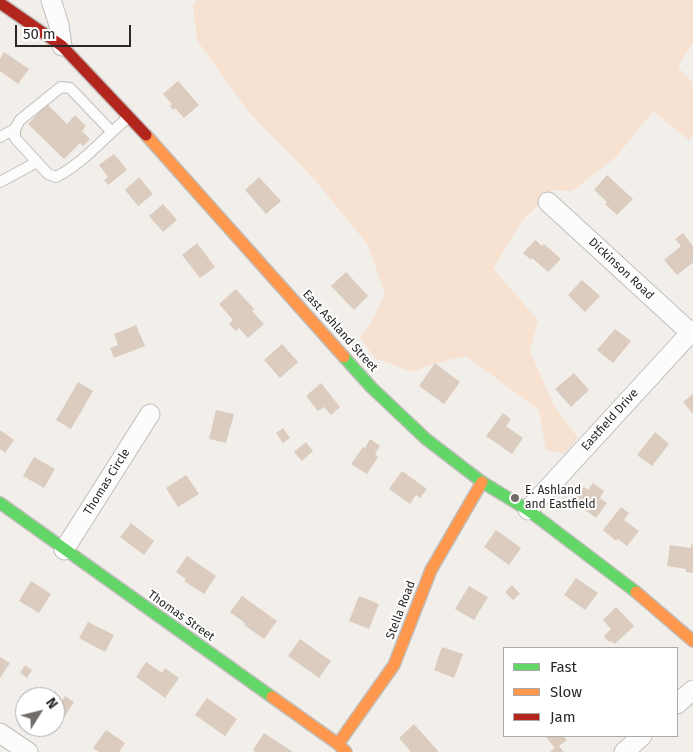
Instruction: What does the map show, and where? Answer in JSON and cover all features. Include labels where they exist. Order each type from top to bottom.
[{"type":"main road","name":"East Ashland Street","points":[[0,3],[62,46],[78,80],[129,116],[371,387],[426,438],[482,482],[528,510],[625,583],[691,636]]},
{"type":"main road","name":"Stella Road","points":[[342,748],[394,664],[431,570],[482,482]]},
{"type":"main road","name":"Thomas Street","points":[[0,503],[342,748]]},
{"type":"street","points":[[51,0],[59,25],[62,46]]},
{"type":"street","name":"Dickinson Road","points":[[548,202],[692,332]]},
{"type":"street","name":"Eastfield Drive","points":[[528,510],[692,332]]},
{"type":"street","name":"Thomas Circle","points":[[64,550],[150,414]]},
{"type":"street","points":[[678,703],[693,690]]},
{"type":"street","points":[[0,733],[28,752]]},
{"type":"street","points":[[624,752],[641,737]]},
{"type":"lane","points":[[111,131],[78,80],[60,87],[20,120],[15,129],[15,138],[48,174],[56,177],[85,156],[129,116]]},
{"type":"lane","points":[[0,136],[15,129]]},
{"type":"lane","points":[[0,182],[37,162]]},
{"type":"shaded area","points":[[197,0],[693,0],[693,42],[678,67],[693,83],[693,135],[689,140],[653,111],[616,157],[572,191],[553,190],[521,222],[493,269],[538,320],[530,351],[554,406],[578,438],[564,454],[546,450],[539,410],[466,356],[435,363],[413,372],[375,358],[360,337],[371,323],[385,294],[368,245],[315,180],[248,111],[197,40],[193,5]]},
{"type":"building","points":[[4,52],[29,69],[18,84],[0,71],[0,59]]},
{"type":"building","points":[[178,81],[199,105],[184,118],[175,108],[173,110],[170,106],[172,104],[163,94]]},
{"type":"building","points":[[47,104],[67,124],[75,115],[86,126],[82,131],[90,139],[83,146],[80,143],[64,159],[28,124]]},
{"type":"building","points":[[114,154],[127,170],[108,185],[104,180],[108,177],[99,165]]},
{"type":"building","points":[[607,175],[633,199],[617,215],[594,190]]},
{"type":"building","points":[[139,177],[153,194],[138,206],[125,190]]},
{"type":"building","points":[[259,177],[281,201],[266,214],[245,190]]},
{"type":"building","points":[[163,204],[177,220],[163,232],[149,216]]},
{"type":"building","points":[[683,233],[693,246],[693,264],[677,275],[664,260],[681,246],[675,239]]},
{"type":"building","points":[[535,240],[542,246],[544,244],[561,259],[548,272],[523,253]]},
{"type":"building","points":[[197,243],[215,267],[200,278],[182,255]]},
{"type":"building","points":[[346,272],[368,296],[354,310],[331,286]]},
{"type":"building","points":[[582,280],[600,296],[585,312],[568,295]]},
{"type":"building","points":[[236,289],[254,309],[252,311],[264,324],[248,338],[239,328],[236,331],[229,324],[233,320],[219,304]]},
{"type":"building","points":[[136,325],[145,346],[114,358],[110,348],[118,345],[114,334]]},
{"type":"building","points":[[615,329],[631,341],[613,363],[597,350]]},
{"type":"building","points":[[282,344],[298,362],[280,378],[264,360]]},
{"type":"building","points":[[435,363],[460,382],[444,404],[419,386]]},
{"type":"building","points":[[574,373],[589,390],[571,407],[555,389]]},
{"type":"building","points":[[78,382],[93,391],[71,429],[56,420]]},
{"type":"building","points":[[321,383],[340,407],[331,415],[324,407],[318,411],[306,396]]},
{"type":"building","points":[[693,394],[693,414],[683,402]]},
{"type":"building","points":[[216,410],[234,414],[226,443],[209,439]]},
{"type":"building","points":[[503,413],[511,419],[506,426],[523,438],[512,454],[486,436]]},
{"type":"building","points":[[283,428],[290,438],[283,443],[276,433]]},
{"type":"building","points":[[0,430],[14,440],[5,453],[0,449]]},
{"type":"building","points":[[655,432],[669,444],[652,466],[637,455]]},
{"type":"building","points":[[370,439],[380,446],[375,454],[378,457],[367,474],[351,464]]},
{"type":"building","points":[[306,442],[313,451],[302,461],[294,452]]},
{"type":"building","points":[[34,457],[55,469],[44,488],[23,476]]},
{"type":"building","points":[[402,471],[427,489],[420,498],[416,495],[410,504],[389,489]]},
{"type":"building","points":[[186,475],[199,494],[178,507],[166,488]]},
{"type":"building","points":[[593,483],[604,491],[600,498],[607,503],[596,518],[573,501],[584,487],[588,490]]},
{"type":"building","points":[[621,507],[629,513],[624,520],[639,531],[627,546],[618,539],[616,541],[603,530]]},
{"type":"building","points":[[131,523],[154,541],[144,555],[120,537]]},
{"type":"building","points":[[496,530],[521,548],[509,565],[484,547]]},
{"type":"building","points":[[691,544],[693,545],[693,573],[686,572],[686,569],[667,566],[670,545],[691,548]]},
{"type":"building","points":[[187,556],[216,576],[204,594],[184,581],[186,579],[176,572]]},
{"type":"building","points":[[576,578],[598,593],[585,610],[564,595]]},
{"type":"building","points":[[31,581],[51,594],[39,613],[19,601]]},
{"type":"building","points":[[512,585],[520,594],[513,600],[505,592]]},
{"type":"building","points":[[469,586],[488,597],[474,620],[455,609]]},
{"type":"building","points":[[242,596],[277,621],[264,639],[230,612]]},
{"type":"building","points":[[359,596],[379,604],[369,629],[349,621]]},
{"type":"building","points":[[616,607],[634,626],[615,644],[611,641],[609,642],[604,636],[611,629],[603,620]]},
{"type":"building","points":[[88,622],[114,635],[105,652],[79,638]]},
{"type":"building","points":[[300,639],[331,661],[319,678],[288,656]]},
{"type":"building","points":[[442,647],[463,654],[454,678],[434,670]]},
{"type":"building","points":[[0,657],[10,663],[0,678]]},
{"type":"building","points":[[146,662],[162,673],[165,668],[179,678],[165,698],[136,677]]},
{"type":"building","points":[[25,665],[32,670],[27,678],[20,673]]},
{"type":"building","points":[[65,696],[74,702],[65,716]]},
{"type":"building","points":[[207,698],[237,719],[225,736],[195,715]]},
{"type":"building","points":[[414,724],[437,752],[411,752],[399,738]]},
{"type":"building","points":[[106,730],[125,743],[119,752],[99,752],[93,748]]},
{"type":"building","points":[[264,733],[293,752],[255,752],[253,750]]},
{"type":"building","points":[[546,737],[564,737],[567,740],[559,746],[564,752],[550,752],[555,748]]},
{"type":"traffic: fast","points":[[344,357],[371,387],[426,439],[482,482],[528,510],[636,592]]},
{"type":"traffic: fast","points":[[0,503],[272,697]]},
{"type":"traffic: slow","points":[[146,135],[344,357]]},
{"type":"traffic: slow","points":[[338,744],[394,665],[431,570],[482,482]]},
{"type":"traffic: slow","points":[[636,592],[693,641]]},
{"type":"traffic: slow","points":[[272,697],[338,744],[346,752]]},
{"type":"traffic: jam","points":[[0,3],[62,46],[146,135]]},
{"type":"place","name":"E. Ashland and Eastfield","points":[[515,498]]}]
